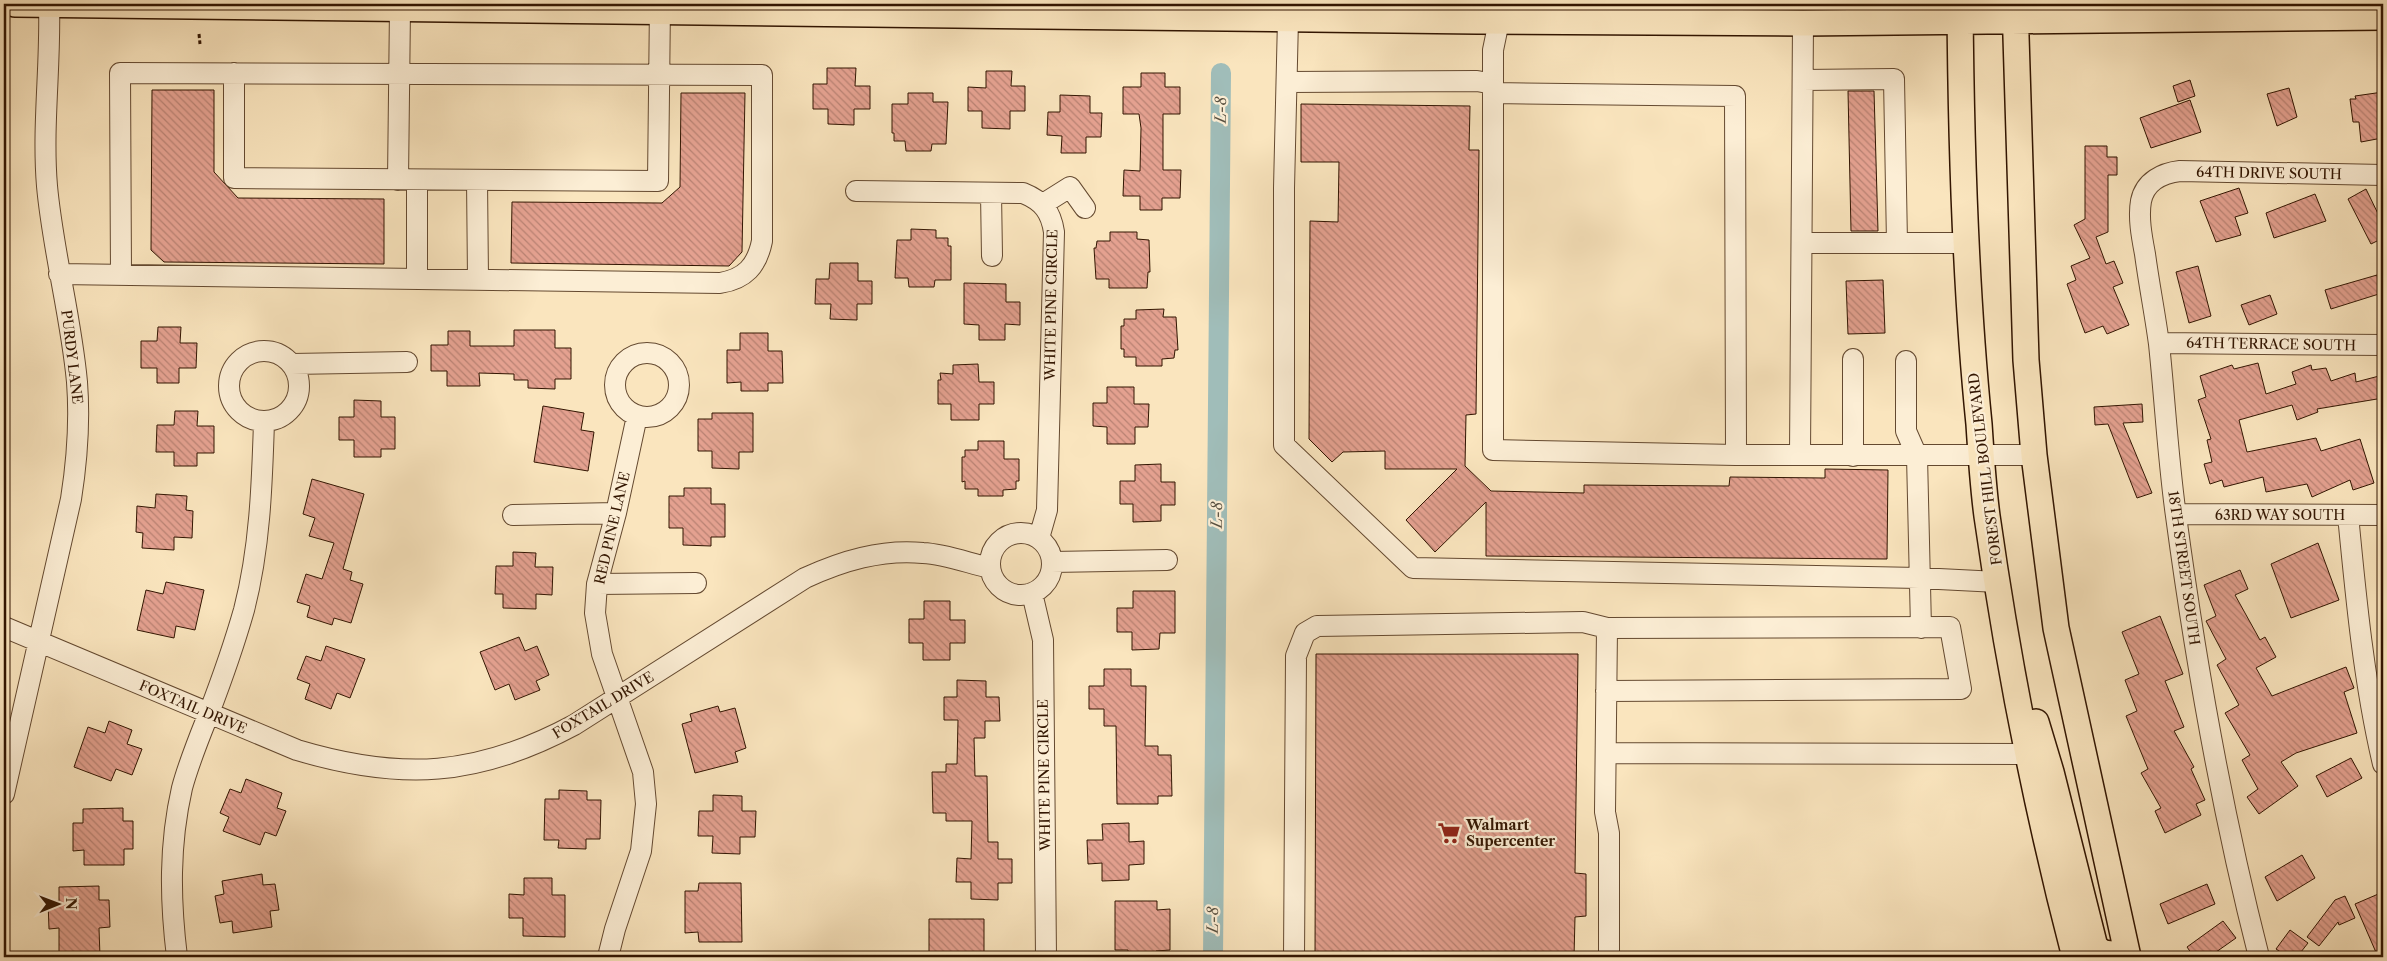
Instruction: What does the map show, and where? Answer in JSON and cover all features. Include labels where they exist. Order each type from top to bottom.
[{"type":"main road","points":[[15,4],[400,8],[660,8],[1388,20],[1494,15],[1803,22],[1960,12],[2383,17]]},
{"type":"main road","points":[[1388,20],[1433,4]]},
{"type":"main road","name":"FOREST HILL BOULEVARD","points":[[1960,12],[1965,243],[1970,341],[1987,515],[2007,637],[2043,830],[2075,957]]},
{"type":"main road","points":[[2007,637],[2051,772],[2095,947],[2103,953],[2127,956],[2056,628],[2034,455],[2026,360],[2015,12]]},
{"type":"street","name":"PURDY LANE","points":[[4,794],[71,499],[76,466],[77,382],[52,237],[47,184],[49,4]]},
{"type":"street","points":[[400,8],[399,74],[407,180],[418,279]]},
{"type":"street","points":[[234,74],[234,178],[658,181],[660,8]]},
{"type":"street","points":[[1494,15],[1492,450],[1736,455],[2034,455]]},
{"type":"street","points":[[1288,19],[1284,188],[1284,445],[1413,568],[1919,578],[1998,582]]},
{"type":"street","points":[[1800,455],[1803,243],[1803,22]]},
{"type":"street","points":[[59,274],[121,275],[418,279],[478,280],[720,283],[733,281],[744,275],[754,265],[762,241],[762,75],[120,73],[121,275]]},
{"type":"street","points":[[1803,80],[1894,78],[1897,243]]},
{"type":"street","points":[[1288,82],[1477,81],[1493,88],[1735,96],[1736,455]]},
{"type":"street","name":"64TH DRIVE SOUTH","points":[[2155,179],[2167,173],[2180,171],[2383,175]]},
{"type":"street","name":"18TH STREET SOUTH","points":[[2155,179],[2146,189],[2141,201],[2141,228],[2158,343],[2176,514],[2194,643],[2220,784],[2260,957]]},
{"type":"street","points":[[477,180],[478,280]]},
{"type":"street","points":[[856,192],[1023,193],[1036,198],[1043,204],[1070,186],[1085,208]]},
{"type":"street","points":[[991,193],[992,256]]},
{"type":"street","name":"WHITE PINE CIRCLE","points":[[1039,538],[1047,510],[1054,232],[1052,219],[1043,204]]},
{"type":"street","points":[[1803,243],[1965,243]]},
{"type":"street","name":"64TH TERRACE SOUTH","points":[[2158,343],[2383,345]]},
{"type":"street","points":[[255,352],[275,352],[292,364],[300,382],[296,402],[283,417],[264,422],[244,416],[237,409],[229,390],[232,371],[242,359],[255,352]]},
{"type":"street","points":[[1853,359],[1853,456]]},
{"type":"street","points":[[1906,361],[1906,431],[1916,456],[1920,628]]},
{"type":"street","points":[[292,364],[407,362]]},
{"type":"street","name":"RED PINE LANE","points":[[608,957],[615,929],[641,851],[645,819],[643,772],[602,654],[596,627],[597,584],[616,514],[637,416]]},
{"type":"street","points":[[177,957],[172,914],[171,867],[174,835],[189,765],[231,653],[244,608],[255,554],[262,499],[264,422]]},
{"type":"street","points":[[513,515],[616,514]]},
{"type":"street","name":"63RD WAY SOUTH","points":[[2176,514],[2383,515]]},
{"type":"street","points":[[2348,515],[2356,603],[2375,682],[2383,764]]},
{"type":"street","points":[[1018,533],[1029,534],[1039,538],[1046,546],[1052,562],[1050,577],[1044,586],[1032,593],[1016,595],[1006,592],[993,578],[990,568],[994,549],[1008,535],[1018,533]]},
{"type":"street","name":"FOXTAIL DRIVE","points":[[4,627],[297,750],[367,768],[410,770],[453,768],[495,759],[522,750],[574,725],[805,578],[833,565],[863,556],[924,552],[990,568]]},
{"type":"street","points":[[1052,562],[1167,560]]},
{"type":"street","points":[[597,584],[696,583]]},
{"type":"street","name":"WHITE PINE CIRCLE","points":[[1032,593],[1043,640],[1046,957]]},
{"type":"street","points":[[1294,957],[1296,656],[1305,633],[1317,626],[1583,622],[1607,628],[1950,627],[1961,688],[1606,691]]},
{"type":"street","points":[[1607,628],[1605,812],[1609,844],[1609,957]]},
{"type":"street","points":[[1606,753],[2028,754]]},
{"type":"path","points":[[199,34],[200,44]]},
{"type":"building","points":[[827,68],[856,68],[855,86],[870,86],[870,109],[854,109],[854,125],[828,124],[828,109],[813,109],[813,84],[827,84]]},
{"type":"building","points":[[986,71],[1012,71],[1011,86],[1025,86],[1025,111],[1010,111],[1010,129],[982,128],[982,111],[968,111],[968,87],[986,88]]},
{"type":"building","points":[[1141,73],[1165,73],[1165,87],[1180,87],[1180,114],[1163,114],[1163,170],[1181,170],[1180,198],[1162,198],[1162,210],[1140,210],[1140,196],[1123,196],[1124,170],[1140,171],[1141,128],[1139,114],[1123,114],[1123,87],[1141,87]]},
{"type":"building","points":[[2190,80],[2195,96],[2178,102],[2173,86]]},
{"type":"building","points":[[2289,88],[2297,117],[2277,126],[2267,94]]},
{"type":"building","points":[[152,90],[214,90],[214,172],[238,198],[384,199],[384,264],[164,262],[151,250]]},
{"type":"building","points":[[1848,91],[1874,91],[1878,231],[1851,231]]},
{"type":"building","points":[[2383,92],[2382,138],[2361,142],[2359,122],[2353,122],[2350,99],[2356,99],[2355,96]]},
{"type":"building","points":[[681,93],[745,93],[742,252],[729,266],[511,263],[512,202],[662,203],[680,187]]},
{"type":"building","points":[[908,93],[933,93],[933,102],[948,102],[946,144],[932,144],[931,151],[906,151],[905,141],[894,141],[894,133],[892,133],[892,104],[908,104]]},
{"type":"building","points":[[1060,95],[1090,96],[1090,113],[1102,113],[1101,137],[1086,137],[1086,153],[1061,153],[1062,136],[1047,135],[1048,112],[1060,112]]},
{"type":"building","points":[[2190,100],[2201,132],[2151,148],[2140,118]]},
{"type":"building","points":[[1301,104],[1470,106],[1469,150],[1479,150],[1476,414],[1466,415],[1465,466],[1491,491],[1584,493],[1584,485],[1729,486],[1730,477],[1825,478],[1825,469],[1888,470],[1887,559],[1486,556],[1486,502],[1435,552],[1406,520],[1457,469],[1385,469],[1385,451],[1343,452],[1332,462],[1309,439],[1310,221],[1338,222],[1339,162],[1301,162]]},
{"type":"building","points":[[2085,146],[2107,146],[2107,157],[2117,157],[2117,175],[2108,175],[2108,232],[2096,237],[2106,264],[2114,261],[2123,283],[2113,287],[2129,325],[2107,334],[2103,326],[2085,333],[2067,284],[2076,280],[2071,266],[2090,258],[2074,225],[2085,219]]},
{"type":"building","points":[[2239,188],[2248,213],[2235,217],[2241,235],[2216,242],[2200,201]]},
{"type":"building","points":[[2366,189],[2383,224],[2383,238],[2371,244],[2348,199]]},
{"type":"building","points":[[2315,194],[2326,221],[2274,238],[2266,213]]},
{"type":"building","points":[[911,229],[936,230],[936,238],[948,238],[948,246],[951,246],[951,280],[935,280],[934,287],[909,287],[908,278],[895,278],[897,240],[911,240]]},
{"type":"building","points":[[1110,232],[1137,232],[1137,239],[1149,240],[1150,272],[1148,272],[1147,288],[1109,288],[1109,279],[1096,279],[1094,248],[1096,248],[1097,241],[1110,241]]},
{"type":"building","points":[[830,263],[858,263],[858,281],[872,281],[872,304],[857,304],[857,320],[830,319],[831,304],[815,304],[816,279],[829,279]]},
{"type":"building","points":[[2198,266],[2211,316],[2189,323],[2176,272]]},
{"type":"building","points":[[2377,275],[2382,293],[2331,309],[2325,290]]},
{"type":"building","points":[[1883,280],[1885,333],[1848,334],[1846,281]]},
{"type":"building","points":[[964,283],[1006,284],[1006,302],[1020,302],[1020,325],[1005,324],[1005,340],[979,340],[979,325],[964,324]]},
{"type":"building","points":[[2270,295],[2277,314],[2249,325],[2241,305]]},
{"type":"building","points":[[1164,309],[1163,317],[1176,317],[1178,350],[1175,350],[1174,358],[1162,359],[1162,366],[1136,366],[1136,357],[1124,357],[1124,349],[1121,349],[1121,326],[1124,326],[1124,319],[1136,319],[1136,310]]},
{"type":"building","points":[[158,327],[181,327],[180,343],[197,343],[196,368],[179,368],[179,383],[157,383],[157,368],[141,368],[141,341],[157,341]]},
{"type":"building","points":[[514,330],[555,330],[555,348],[571,348],[571,379],[555,379],[555,389],[528,388],[528,380],[514,380],[514,374],[479,373],[480,386],[447,386],[447,371],[431,371],[431,345],[448,345],[448,331],[470,331],[470,346],[514,346]]},
{"type":"building","points":[[740,333],[768,333],[768,351],[782,351],[783,383],[768,383],[768,391],[741,391],[741,382],[727,383],[727,350],[740,350]]},
{"type":"building","points":[[2258,363],[2266,394],[2296,384],[2292,372],[2311,365],[2312,370],[2326,368],[2331,381],[2355,373],[2356,382],[2383,375],[2383,398],[2317,409],[2318,412],[2297,420],[2292,405],[2239,420],[2247,452],[2316,438],[2321,451],[2360,439],[2374,483],[2353,490],[2350,480],[2312,497],[2307,484],[2266,492],[2263,477],[2224,487],[2222,480],[2210,484],[2204,464],[2212,462],[2207,440],[2211,439],[2198,400],[2206,397],[2200,376],[2232,365],[2234,369]]},
{"type":"building","points":[[978,364],[979,382],[994,382],[994,404],[979,404],[979,420],[951,420],[951,404],[938,404],[938,380],[941,380],[940,373],[953,374],[953,365]]},
{"type":"building","points":[[1107,387],[1134,387],[1134,404],[1149,404],[1148,427],[1135,427],[1135,444],[1107,444],[1107,427],[1093,426],[1093,403],[1107,403]]},
{"type":"building","points":[[354,400],[381,401],[381,417],[395,417],[395,449],[381,449],[381,457],[354,457],[354,440],[339,440],[339,417],[354,417]]},
{"type":"building","points":[[2142,404],[2143,422],[2123,423],[2152,493],[2137,498],[2108,424],[2095,425],[2094,407]]},
{"type":"building","points":[[543,406],[584,413],[581,430],[594,432],[588,471],[534,462]]},
{"type":"building","points":[[175,411],[198,411],[197,426],[214,426],[214,453],[197,453],[197,466],[174,466],[174,452],[156,452],[157,425],[174,425]]},
{"type":"building","points":[[712,413],[753,413],[753,452],[739,452],[739,469],[712,468],[712,451],[698,451],[698,419],[712,419]]},
{"type":"building","points":[[978,441],[1004,441],[1004,459],[1019,459],[1019,481],[1016,481],[1016,489],[1003,490],[1003,496],[978,496],[978,489],[965,489],[965,481],[962,482],[962,457],[965,457],[965,450],[978,450]]},
{"type":"building","points":[[1161,464],[1161,482],[1175,482],[1175,505],[1161,505],[1161,521],[1133,522],[1133,504],[1120,504],[1120,481],[1135,481],[1135,465]]},
{"type":"building","points":[[312,479],[364,494],[343,569],[352,572],[350,580],[363,584],[351,623],[334,618],[332,625],[307,617],[310,606],[297,602],[306,574],[322,579],[334,543],[309,536],[315,518],[303,514]]},
{"type":"building","points":[[684,488],[711,488],[711,504],[725,504],[725,537],[711,537],[711,546],[683,545],[683,528],[669,528],[669,496],[684,496]]},
{"type":"building","points":[[156,494],[187,496],[186,510],[193,511],[192,538],[174,537],[174,550],[142,548],[143,533],[136,532],[137,506],[155,508]]},
{"type":"building","points":[[2318,543],[2339,600],[2291,618],[2271,564]]},
{"type":"building","points":[[513,552],[536,553],[535,567],[553,567],[552,595],[536,594],[536,609],[503,608],[503,594],[495,594],[496,566],[513,566]]},
{"type":"building","points":[[2240,570],[2248,589],[2235,595],[2260,640],[2265,637],[2276,657],[2256,668],[2272,696],[2346,667],[2354,688],[2344,692],[2357,733],[2296,753],[2281,762],[2298,786],[2259,814],[2247,797],[2258,789],[2242,760],[2250,755],[2225,713],[2239,705],[2217,665],[2226,659],[2206,621],[2216,616],[2204,585]]},
{"type":"building","points":[[166,582],[204,590],[195,630],[176,626],[174,638],[137,630],[146,590],[163,594]]},
{"type":"building","points":[[1133,591],[1175,591],[1175,633],[1160,633],[1159,649],[1132,650],[1132,632],[1117,632],[1117,608],[1133,608]]},
{"type":"building","points":[[924,601],[950,601],[950,620],[965,620],[965,643],[950,643],[950,660],[923,660],[923,643],[909,643],[909,619],[924,619]]},
{"type":"building","points":[[2160,616],[2183,674],[2165,681],[2184,727],[2174,731],[2194,767],[2191,769],[2205,800],[2196,804],[2201,815],[2165,833],[2155,811],[2161,808],[2141,773],[2148,769],[2126,716],[2137,711],[2125,680],[2139,674],[2122,632]]},
{"type":"building","points":[[519,637],[525,651],[537,646],[549,675],[536,681],[540,690],[515,700],[509,684],[495,690],[480,652]]},
{"type":"building","points":[[326,646],[365,659],[350,698],[337,693],[331,709],[305,699],[310,684],[297,679],[306,656],[321,661]]},
{"type":"building","points":[[1316,654],[1578,654],[1575,873],[1586,874],[1586,916],[1575,917],[1574,957],[1315,957]]},
{"type":"building","points":[[1104,669],[1131,669],[1131,686],[1146,686],[1145,746],[1158,746],[1158,755],[1171,755],[1172,796],[1158,796],[1158,804],[1117,804],[1116,726],[1104,726],[1104,709],[1089,709],[1089,686],[1104,686]]},
{"type":"building","points":[[957,680],[986,681],[986,697],[999,697],[1000,721],[985,721],[985,738],[974,738],[975,776],[987,776],[988,842],[998,842],[998,859],[1012,859],[1012,883],[998,883],[998,900],[971,899],[971,882],[956,882],[957,858],[971,859],[972,821],[946,821],[946,813],[933,813],[932,772],[946,772],[946,764],[957,764],[958,720],[944,720],[944,697],[957,697]]},
{"type":"building","points":[[718,706],[720,712],[735,708],[746,748],[735,752],[738,762],[695,773],[682,724],[692,721],[690,714]]},
{"type":"building","points":[[109,721],[132,730],[127,744],[142,749],[132,775],[116,769],[111,781],[74,767],[88,727],[105,733]]},
{"type":"building","points":[[2351,758],[2362,778],[2327,797],[2316,776]]},
{"type":"building","points":[[246,779],[282,793],[277,808],[286,811],[276,836],[265,832],[260,845],[223,831],[229,817],[220,813],[230,789],[241,793]]},
{"type":"building","points":[[559,790],[587,791],[587,800],[601,800],[600,839],[586,839],[586,849],[558,848],[559,840],[544,840],[545,799],[559,799]]},
{"type":"building","points":[[713,795],[742,796],[742,811],[756,811],[755,837],[740,837],[740,854],[712,853],[713,836],[698,836],[699,811],[713,811]]},
{"type":"building","points":[[123,808],[123,821],[133,821],[133,849],[124,849],[124,865],[84,865],[84,850],[73,851],[73,823],[83,823],[83,809]]},
{"type":"building","points":[[1129,823],[1129,842],[1144,841],[1144,864],[1129,865],[1129,880],[1102,881],[1102,863],[1088,864],[1087,840],[1103,840],[1102,824]]},
{"type":"building","points":[[2302,855],[2315,878],[2277,901],[2265,877]]},
{"type":"building","points":[[262,874],[263,885],[275,884],[279,910],[270,911],[272,927],[233,933],[232,921],[220,923],[215,896],[224,894],[222,881]]},
{"type":"building","points":[[524,878],[552,878],[552,895],[565,895],[565,937],[523,936],[523,918],[509,918],[509,894],[524,895]]},
{"type":"building","points":[[699,883],[741,883],[742,942],[699,942],[698,932],[685,933],[685,891],[698,891]]},
{"type":"building","points":[[2207,884],[2215,904],[2168,924],[2160,904]]},
{"type":"building","points":[[99,886],[99,900],[109,900],[110,927],[99,928],[100,957],[59,957],[59,928],[49,929],[48,901],[59,901],[59,887]]},
{"type":"building","points":[[2383,892],[2383,957],[2378,957],[2355,904]]},
{"type":"building","points":[[2345,896],[2355,918],[2339,925],[2338,922],[2319,946],[2307,937],[2335,900]]},
{"type":"building","points":[[1115,901],[1157,901],[1157,910],[1170,909],[1170,950],[1156,951],[1156,957],[1128,957],[1128,950],[1115,950]]},
{"type":"building","points":[[929,919],[984,919],[984,957],[929,957]]},
{"type":"building","points":[[2223,921],[2236,938],[2209,957],[2194,957],[2187,947]]},
{"type":"building","points":[[2290,930],[2308,943],[2297,957],[2288,957],[2276,949]]},
{"type":"waterway","name":"L-8","points":[[1213,957],[1221,73]]},
{"type":"place","name":"Walmart Supercenter","points":[[1449,833]]}]
